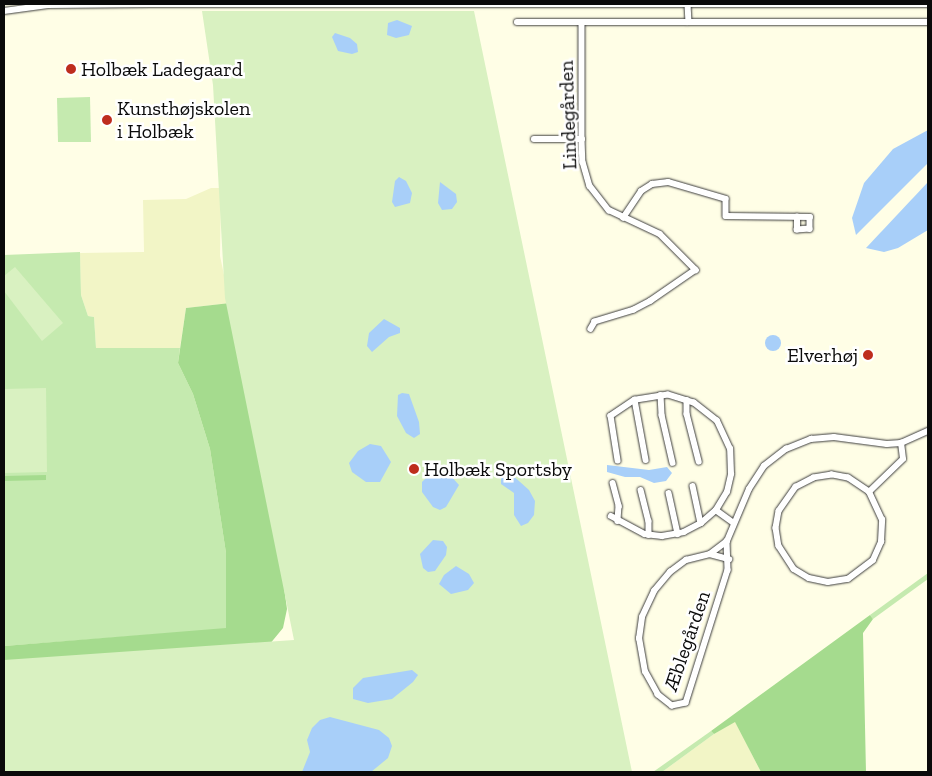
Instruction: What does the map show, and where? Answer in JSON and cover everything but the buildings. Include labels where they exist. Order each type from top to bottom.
[{"type":"street","points":[[4,11],[48,5],[149,4],[928,4]]},
{"type":"street","points":[[688,4],[688,22]]},
{"type":"street","points":[[517,22],[928,22]]},
{"type":"street","name":"Lindegården","points":[[582,22],[583,162],[590,186],[599,200],[623,218],[666,238],[696,270],[642,306],[595,322],[591,328]]},
{"type":"street","points":[[534,139],[582,139]]},
{"type":"street","points":[[623,218],[644,189],[668,182],[726,199],[726,216],[797,217]]},
{"type":"street","points":[[661,395],[662,415],[673,463]]},
{"type":"street","points":[[611,516],[649,535],[678,534],[701,523],[716,510],[730,482],[730,449],[716,421],[687,400],[661,395],[635,400],[611,416],[618,460]]},
{"type":"street","points":[[635,400],[646,460]]},
{"type":"street","points":[[687,400],[687,414],[699,461]]},
{"type":"street","points":[[726,541],[757,475],[771,459],[790,447],[824,437],[880,444],[901,443],[928,431]]},
{"type":"street","points":[[869,492],[903,459],[901,443]]},
{"type":"street","points":[[832,475],[848,478],[869,492],[882,520],[882,542],[873,560],[848,579],[828,582],[809,578],[794,569],[779,546],[776,528],[779,511],[796,487],[814,478],[832,475]]},
{"type":"street","points":[[614,483],[619,506],[618,521]]},
{"type":"street","points":[[694,486],[701,523]]},
{"type":"street","points":[[641,490],[649,535]]},
{"type":"street","points":[[669,493],[678,534]]},
{"type":"street","points":[[716,510],[734,524]]},
{"type":"street","name":"Æblegården","points":[[726,541],[729,559],[728,570],[686,703],[672,706],[658,695],[644,672],[639,639],[642,617],[657,586],[670,572],[686,560],[710,554],[726,541]]},
{"type":"street","name":"Æblegården","points":[[710,554],[729,559]]},
{"type":"green space","name":"Holbæk Sportsby","points":[[202,11],[474,11],[632,772],[4,772],[4,660],[294,640],[225,298],[213,85]]},
{"type":"green space","points":[[90,97],[91,142],[58,142],[57,98]]},
{"type":"green space","points":[[211,188],[221,188],[220,256],[230,303],[186,308],[180,348],[96,348],[94,317],[88,316],[81,295],[80,253],[144,252],[143,200],[186,199]]},
{"type":"green space","points":[[80,252],[81,295],[88,316],[94,317],[96,348],[180,348],[178,363],[193,394],[210,449],[226,553],[226,629],[4,646],[4,255]]},
{"type":"green space","points":[[15,267],[63,323],[42,341],[4,291],[4,276]]},
{"type":"green space","points":[[230,303],[277,536],[287,609],[283,628],[269,645],[4,663],[4,646],[226,628],[226,553],[210,449],[193,394],[178,363],[186,308]]},
{"type":"green space","points":[[46,388],[47,472],[4,473],[4,389]]},
{"type":"green space","points":[[46,475],[46,480],[4,481],[4,476]]},
{"type":"green space","points":[[928,573],[928,579],[873,619],[870,615]]},
{"type":"green space","points":[[870,615],[873,619],[863,633],[866,772],[761,772],[735,722],[714,734],[711,731]]},
{"type":"green space","points":[[735,721],[761,772],[662,772],[714,734]]},
{"type":"green space","points":[[711,731],[714,734],[662,772],[653,772]]},
{"type":"water","points":[[397,20],[412,26],[409,35],[396,38],[387,35],[388,23]]},
{"type":"water","points":[[335,33],[350,38],[357,44],[358,52],[352,54],[338,51],[332,37]]},
{"type":"water","points":[[928,130],[928,163],[856,235],[852,218],[864,183],[893,149]]},
{"type":"water","points":[[399,177],[406,181],[412,193],[410,203],[395,207],[392,202],[395,181]]},
{"type":"water","points":[[440,182],[456,194],[457,202],[452,209],[442,210],[438,203]]},
{"type":"water","points":[[928,182],[928,230],[898,248],[884,252],[866,248]]},
{"type":"water","points":[[384,319],[400,328],[400,333],[389,337],[372,352],[367,346],[369,333]]},
{"type":"water","points":[[773,335],[779,337],[781,343],[779,349],[773,351],[767,349],[765,343],[767,337]]},
{"type":"water","points":[[402,393],[409,394],[419,422],[420,434],[414,438],[406,433],[397,416],[398,395]]},
{"type":"water","points":[[370,444],[381,446],[391,462],[380,482],[366,482],[352,472],[349,463],[358,451]]},
{"type":"water","points":[[607,465],[649,470],[667,467],[672,473],[666,481],[654,483],[640,477],[625,477],[607,472]]},
{"type":"water","points":[[441,473],[449,474],[459,485],[446,507],[440,510],[433,507],[422,492],[422,482],[428,476]]},
{"type":"water","points":[[510,473],[529,490],[535,501],[534,515],[528,523],[521,526],[514,515],[514,493],[501,484],[501,477]]},
{"type":"water","points":[[433,540],[443,541],[447,547],[446,555],[435,571],[428,572],[423,568],[420,554]]},
{"type":"water","points":[[456,566],[469,574],[474,583],[468,590],[451,594],[439,584],[444,575]]},
{"type":"water","points":[[412,670],[418,675],[413,682],[392,699],[368,703],[353,699],[353,688],[363,678]]},
{"type":"water","points":[[330,717],[379,730],[389,738],[392,746],[388,758],[371,772],[302,772],[310,752],[307,740],[312,728],[320,720]]},
{"type":"place","name":"Holbæk Ladegaard","points":[[71,69]]},
{"type":"place","name":"Kunsthøjskolen i Holbæk","points":[[107,120]]},
{"type":"place","name":"Elverhøj","points":[[868,355]]},
{"type":"place","name":"Holbæk Sportsby","points":[[414,469]]}]
